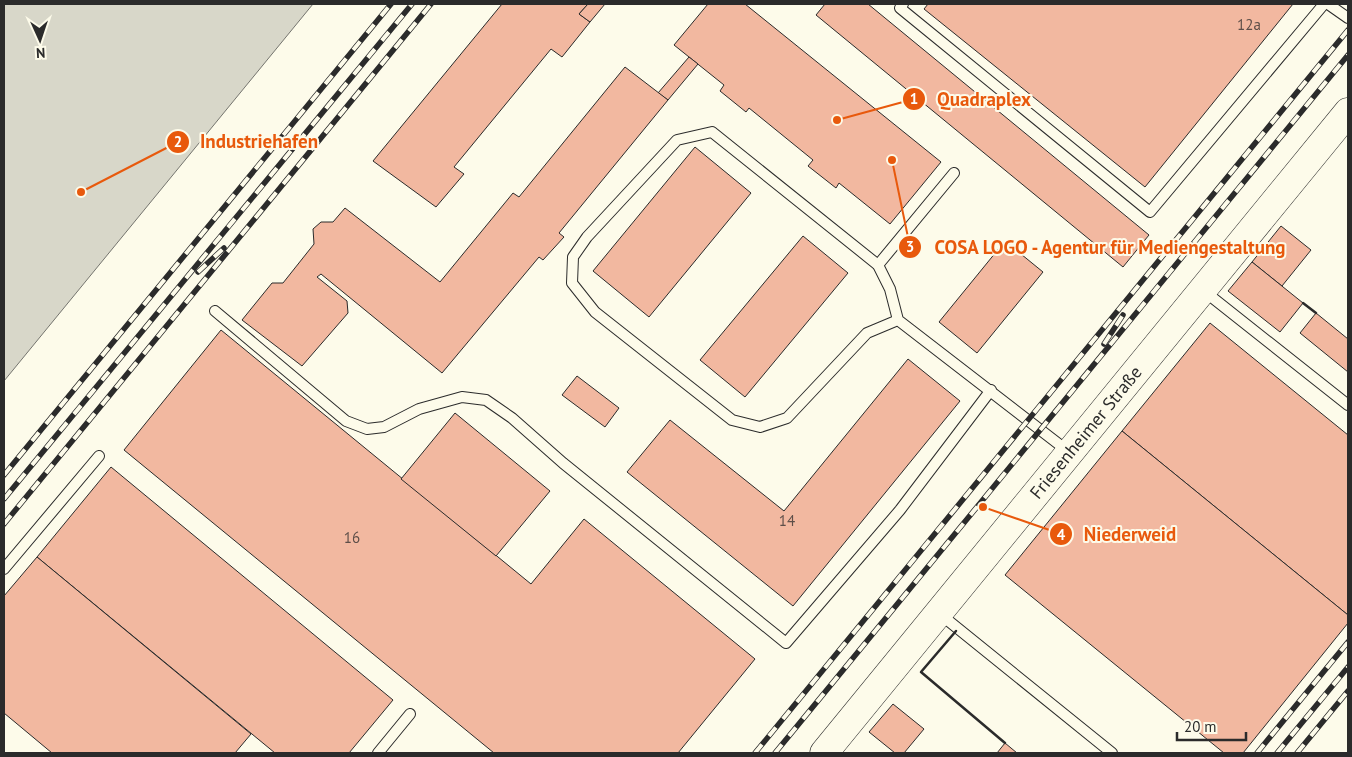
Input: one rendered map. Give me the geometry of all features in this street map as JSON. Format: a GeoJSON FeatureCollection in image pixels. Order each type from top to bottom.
{"type":"FeatureCollection","features":[{"type":"Feature","properties":{"kind":"street","name":"Friesenheimer Straße"},"geometry":{"type":"LineString","coordinates":[[824,753],[1348,112]]}},
{"type":"Feature","properties":{"kind":"lane"},"geometry":{"type":"LineString","coordinates":[[904,4],[900,8],[1150,212],[1324,4]]}},
{"type":"Feature","properties":{"kind":"lane"},"geometry":{"type":"LineString","coordinates":[[1328,4],[1348,18]]}},
{"type":"Feature","properties":{"kind":"lane"},"geometry":{"type":"LineString","coordinates":[[898,320],[868,333],[787,418],[760,427],[732,420],[595,312],[572,283],[573,257],[587,236],[678,140],[712,132],[878,265],[890,289],[898,320],[991,390],[1069,453]]}},
{"type":"Feature","properties":{"kind":"lane"},"geometry":{"type":"LineString","coordinates":[[878,265],[954,173]]}},
{"type":"Feature","properties":{"kind":"lane"},"geometry":{"type":"LineString","coordinates":[[1202,289],[1348,405]]}},
{"type":"Feature","properties":{"kind":"lane"},"geometry":{"type":"LineString","coordinates":[[214,311],[346,421],[367,429],[384,427],[419,409],[462,397],[486,400],[512,418],[563,463],[786,643],[900,510],[991,390]]}},
{"type":"Feature","properties":{"kind":"lane"},"geometry":{"type":"LineString","coordinates":[[4,569],[99,456]]}},
{"type":"Feature","properties":{"kind":"lane"},"geometry":{"type":"LineString","coordinates":[[938,613],[1112,753]]}},
{"type":"Feature","properties":{"kind":"lane"},"geometry":{"type":"LineString","coordinates":[[378,753],[410,714]]}},
{"type":"Feature","properties":{"kind":"shaded area"},"geometry":{"type":"Polygon","coordinates":[[[4,4],[313,4],[4,381],[4,4]]]}},
{"type":"Feature","properties":{"kind":"building"},"geometry":{"type":"Polygon","coordinates":[[[502,4],[588,4],[579,14],[590,22],[562,57],[551,49],[454,167],[464,174],[436,207],[373,161],[502,4]]]}},
{"type":"Feature","properties":{"kind":"building"},"geometry":{"type":"Polygon","coordinates":[[[588,4],[605,4],[590,22],[579,14],[588,4]]]}},
{"type":"Feature","properties":{"kind":"building"},"geometry":{"type":"Polygon","coordinates":[[[708,4],[745,4],[941,162],[890,224],[839,183],[836,188],[808,166],[813,160],[749,108],[746,112],[720,91],[724,85],[674,45],[708,4]]]}},
{"type":"Feature","properties":{"kind":"building"},"geometry":{"type":"Polygon","coordinates":[[[825,4],[868,4],[1149,235],[1123,267],[816,15],[825,4]]]}},
{"type":"Feature","properties":{"kind":"building"},"geometry":{"type":"Polygon","coordinates":[[[928,4],[1293,4],[1145,187],[924,9],[928,4]]]}},
{"type":"Feature","properties":{"kind":"building"},"geometry":{"type":"Polygon","coordinates":[[[689,57],[698,64],[668,100],[658,93],[689,57]]]}},
{"type":"Feature","properties":{"kind":"building"},"geometry":{"type":"Polygon","coordinates":[[[625,67],[668,100],[559,233],[564,237],[543,260],[539,257],[442,373],[321,274],[317,277],[347,301],[348,313],[302,366],[242,320],[272,283],[283,283],[314,244],[313,229],[321,222],[333,222],[345,208],[440,282],[513,193],[519,197],[625,67]]]}},
{"type":"Feature","properties":{"kind":"building"},"geometry":{"type":"Polygon","coordinates":[[[695,147],[751,193],[649,317],[593,271],[695,147]]]}},
{"type":"Feature","properties":{"kind":"building"},"geometry":{"type":"Polygon","coordinates":[[[1281,226],[1311,250],[1282,286],[1252,262],[1281,226]]]}},
{"type":"Feature","properties":{"kind":"building"},"geometry":{"type":"Polygon","coordinates":[[[803,236],[848,273],[745,397],[700,360],[803,236]]]}},
{"type":"Feature","properties":{"kind":"building"},"geometry":{"type":"Polygon","coordinates":[[[1005,241],[1043,272],[977,353],[939,322],[1005,241]]]}},
{"type":"Feature","properties":{"kind":"building"},"geometry":{"type":"Polygon","coordinates":[[[1252,262],[1303,303],[1280,332],[1228,291],[1252,262]]]}},
{"type":"Feature","properties":{"kind":"building"},"geometry":{"type":"Polygon","coordinates":[[[1316,313],[1348,339],[1348,372],[1300,333],[1316,313]]]}},
{"type":"Feature","properties":{"kind":"building"},"geometry":{"type":"Polygon","coordinates":[[[1210,323],[1348,435],[1348,615],[1122,431],[1210,323]]]}},
{"type":"Feature","properties":{"kind":"building"},"geometry":{"type":"Polygon","coordinates":[[[221,330],[531,584],[584,519],[755,659],[678,753],[494,753],[124,450],[221,330]]]}},
{"type":"Feature","properties":{"kind":"building"},"geometry":{"type":"Polygon","coordinates":[[[908,359],[960,401],[793,606],[627,472],[670,420],[784,511],[908,359]]]}},
{"type":"Feature","properties":{"kind":"building"},"geometry":{"type":"Polygon","coordinates":[[[577,376],[619,408],[605,427],[562,395],[577,376]]]}},
{"type":"Feature","properties":{"kind":"building"},"geometry":{"type":"Polygon","coordinates":[[[455,413],[550,491],[496,556],[401,479],[455,413]]]}},
{"type":"Feature","properties":{"kind":"building"},"geometry":{"type":"Polygon","coordinates":[[[1122,431],[1348,615],[1348,623],[1243,753],[1224,753],[1005,575],[1122,431]]]}},
{"type":"Feature","properties":{"kind":"building"},"geometry":{"type":"Polygon","coordinates":[[[111,467],[393,700],[349,753],[275,753],[37,557],[111,467]]]}},
{"type":"Feature","properties":{"kind":"building"},"geometry":{"type":"Polygon","coordinates":[[[37,557],[251,734],[235,753],[52,753],[4,713],[4,596],[37,557]]]}},
{"type":"Feature","properties":{"kind":"building"},"geometry":{"type":"Polygon","coordinates":[[[893,704],[924,729],[904,753],[895,753],[869,732],[893,704]]]}},
{"type":"Feature","properties":{"kind":"building"},"geometry":{"type":"Polygon","coordinates":[[[1005,743],[1017,753],[997,753],[1005,743]]]}},
{"type":"Feature","properties":{"kind":"railway"},"geometry":{"type":"LineString","coordinates":[[4,475],[391,4]]}},
{"type":"Feature","properties":{"kind":"railway"},"geometry":{"type":"LineString","coordinates":[[4,499],[412,4]]}},
{"type":"Feature","properties":{"kind":"railway"},"geometry":{"type":"LineString","coordinates":[[4,524],[431,4]]}},
{"type":"Feature","properties":{"kind":"railway"},"geometry":{"type":"LineString","coordinates":[[755,753],[1348,30]]}},
{"type":"Feature","properties":{"kind":"railway"},"geometry":{"type":"LineString","coordinates":[[775,753],[1348,55]]}},
{"type":"Feature","properties":{"kind":"railway"},"geometry":{"type":"LineString","coordinates":[[198,272],[224,248]]}},
{"type":"Feature","properties":{"kind":"railway"},"geometry":{"type":"LineString","coordinates":[[1104,344],[1123,315]]}},
{"type":"Feature","properties":{"kind":"railway"},"geometry":{"type":"LineString","coordinates":[[1257,753],[1348,642]]}},
{"type":"Feature","properties":{"kind":"railway"},"geometry":{"type":"LineString","coordinates":[[1277,753],[1348,667]]}},
{"type":"Feature","properties":{"kind":"railway"},"geometry":{"type":"LineString","coordinates":[[1297,753],[1348,691]]}},
{"type":"Feature","properties":{"kind":"wall"},"geometry":{"type":"LineString","coordinates":[[1303,303],[1316,313]]}},
{"type":"Feature","properties":{"kind":"wall"},"geometry":{"type":"LineString","coordinates":[[956,631],[921,672],[1005,743]]}},
{"type":"Feature","properties":{"kind":"place","name":"Quadraplex"},"geometry":{"type":"Point","coordinates":[837,120]}},
{"type":"Feature","properties":{"kind":"place","name":"COSA LOGO - Agentur für Mediengestaltung"},"geometry":{"type":"Point","coordinates":[892,160]}},
{"type":"Feature","properties":{"kind":"place","name":"Industriehafen"},"geometry":{"type":"Point","coordinates":[81,192]}},
{"type":"Feature","properties":{"kind":"place","name":"Niederweid"},"geometry":{"type":"Point","coordinates":[983,507]}}]}
